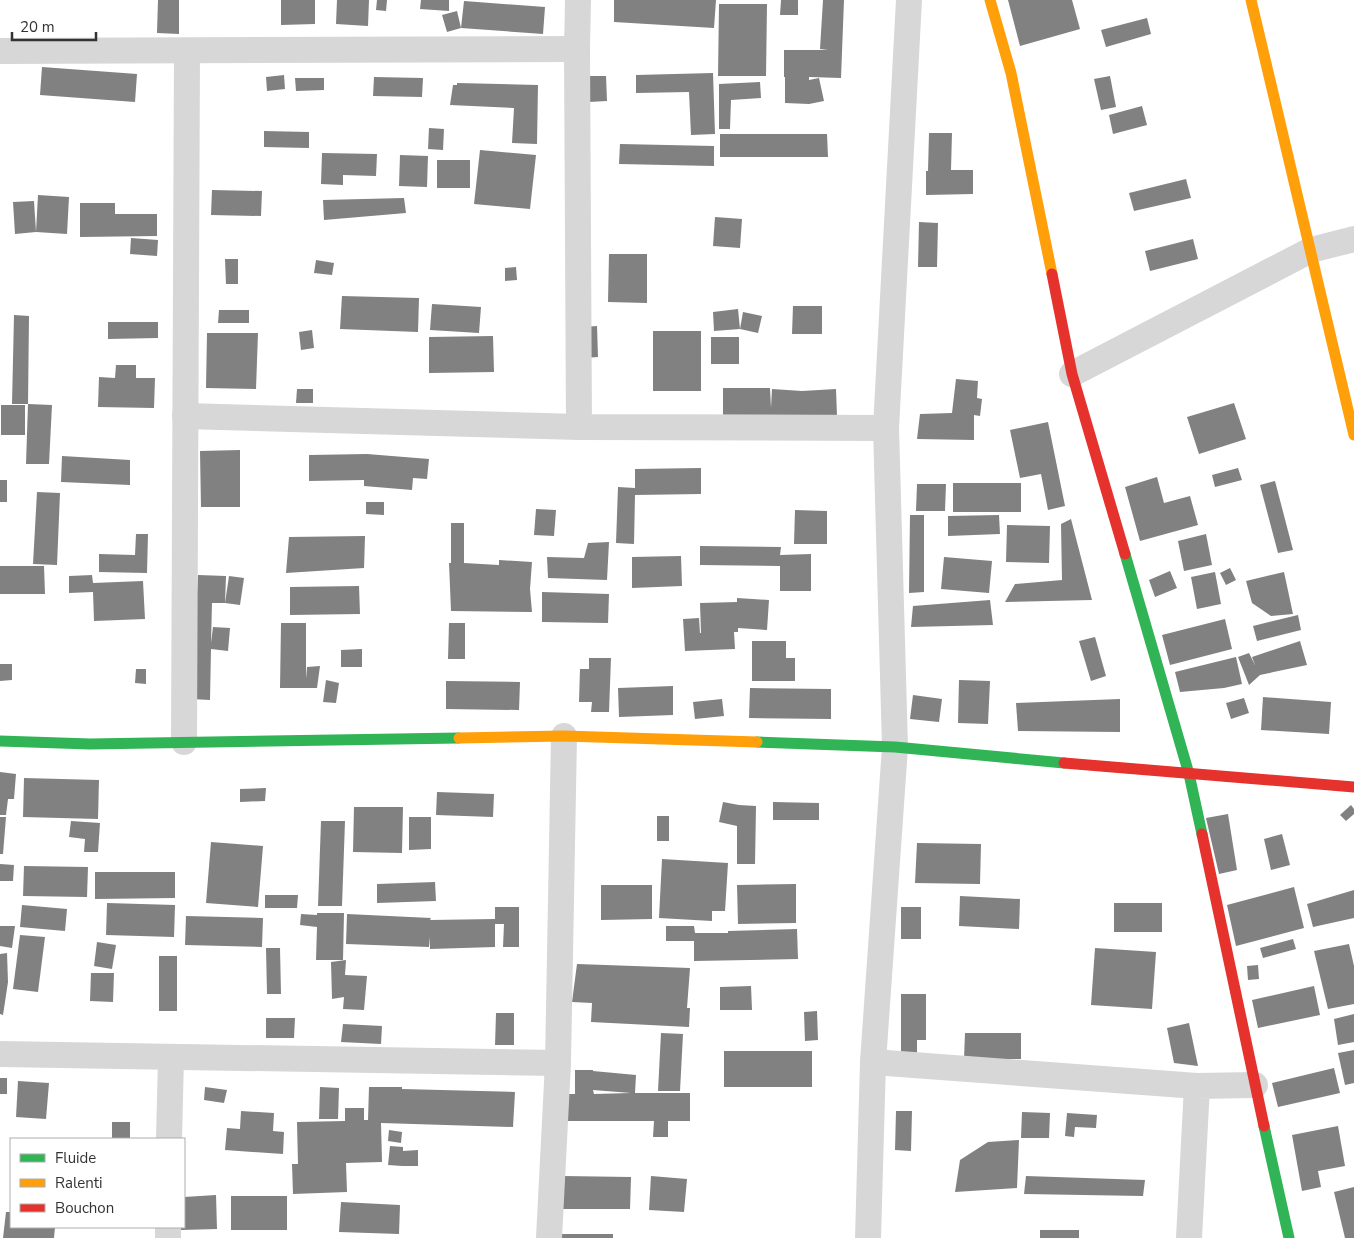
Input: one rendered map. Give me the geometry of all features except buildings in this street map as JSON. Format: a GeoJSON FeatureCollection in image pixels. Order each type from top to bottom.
{"type":"FeatureCollection","features":[{"type":"Feature","properties":{"kind":"street"},"geometry":{"type":"LineString","coordinates":[[578,0],[579,427]]}},
{"type":"Feature","properties":{"kind":"street"},"geometry":{"type":"LineString","coordinates":[[868,1238],[873,1062],[896,747],[886,428],[909,0]]}},
{"type":"Feature","properties":{"kind":"street"},"geometry":{"type":"LineString","coordinates":[[990,0],[1011,73],[1072,374],[1189,774],[1289,1238]]}},
{"type":"Feature","properties":{"kind":"street"},"geometry":{"type":"LineString","coordinates":[[1251,0],[1354,435]]}},
{"type":"Feature","properties":{"kind":"street"},"geometry":{"type":"LineString","coordinates":[[0,51],[577,49]]}},
{"type":"Feature","properties":{"kind":"street"},"geometry":{"type":"LineString","coordinates":[[184,742],[187,51]]}},
{"type":"Feature","properties":{"kind":"street"},"geometry":{"type":"LineString","coordinates":[[1072,374],[1310,250],[1354,239]]}},
{"type":"Feature","properties":{"kind":"street"},"geometry":{"type":"LineString","coordinates":[[184,416],[579,427],[886,428]]}},
{"type":"Feature","properties":{"kind":"street"},"geometry":{"type":"LineString","coordinates":[[0,742],[90,744],[564,736],[896,747],[1354,787]]}},
{"type":"Feature","properties":{"kind":"street"},"geometry":{"type":"LineString","coordinates":[[549,1238],[558,1063],[564,736]]}},
{"type":"Feature","properties":{"kind":"street"},"geometry":{"type":"LineString","coordinates":[[0,1054],[558,1063]]}},
{"type":"Feature","properties":{"kind":"street"},"geometry":{"type":"LineString","coordinates":[[170,1138],[171,1057]]}},
{"type":"Feature","properties":{"kind":"street"},"geometry":{"type":"LineString","coordinates":[[873,1062],[1197,1086],[1255,1085]]}},
{"type":"Feature","properties":{"kind":"street"},"geometry":{"type":"LineString","coordinates":[[1189,1238],[1197,1086]]}},
{"type":"Feature","properties":{"kind":"traffic: fast"},"geometry":{"type":"LineString","coordinates":[[1125,554],[1189,774],[1202,834]]}},
{"type":"Feature","properties":{"kind":"traffic: fast"},"geometry":{"type":"LineString","coordinates":[[0,741],[90,744],[459,738]]}},
{"type":"Feature","properties":{"kind":"traffic: fast"},"geometry":{"type":"LineString","coordinates":[[757,742],[895,747],[1064,763]]}},
{"type":"Feature","properties":{"kind":"traffic: fast"},"geometry":{"type":"LineString","coordinates":[[1264,1126],[1289,1238]]}},
{"type":"Feature","properties":{"kind":"traffic: slow"},"geometry":{"type":"LineString","coordinates":[[990,0],[1011,73],[1052,274]]}},
{"type":"Feature","properties":{"kind":"traffic: slow"},"geometry":{"type":"LineString","coordinates":[[1251,0],[1354,435]]}},
{"type":"Feature","properties":{"kind":"traffic: slow"},"geometry":{"type":"LineString","coordinates":[[459,738],[564,736],[757,742]]}},
{"type":"Feature","properties":{"kind":"traffic: jam"},"geometry":{"type":"LineString","coordinates":[[1052,274],[1072,374],[1125,554]]}},
{"type":"Feature","properties":{"kind":"traffic: jam"},"geometry":{"type":"LineString","coordinates":[[1064,763],[1354,787]]}},
{"type":"Feature","properties":{"kind":"traffic: jam"},"geometry":{"type":"LineString","coordinates":[[1202,834],[1264,1126]]}}]}
